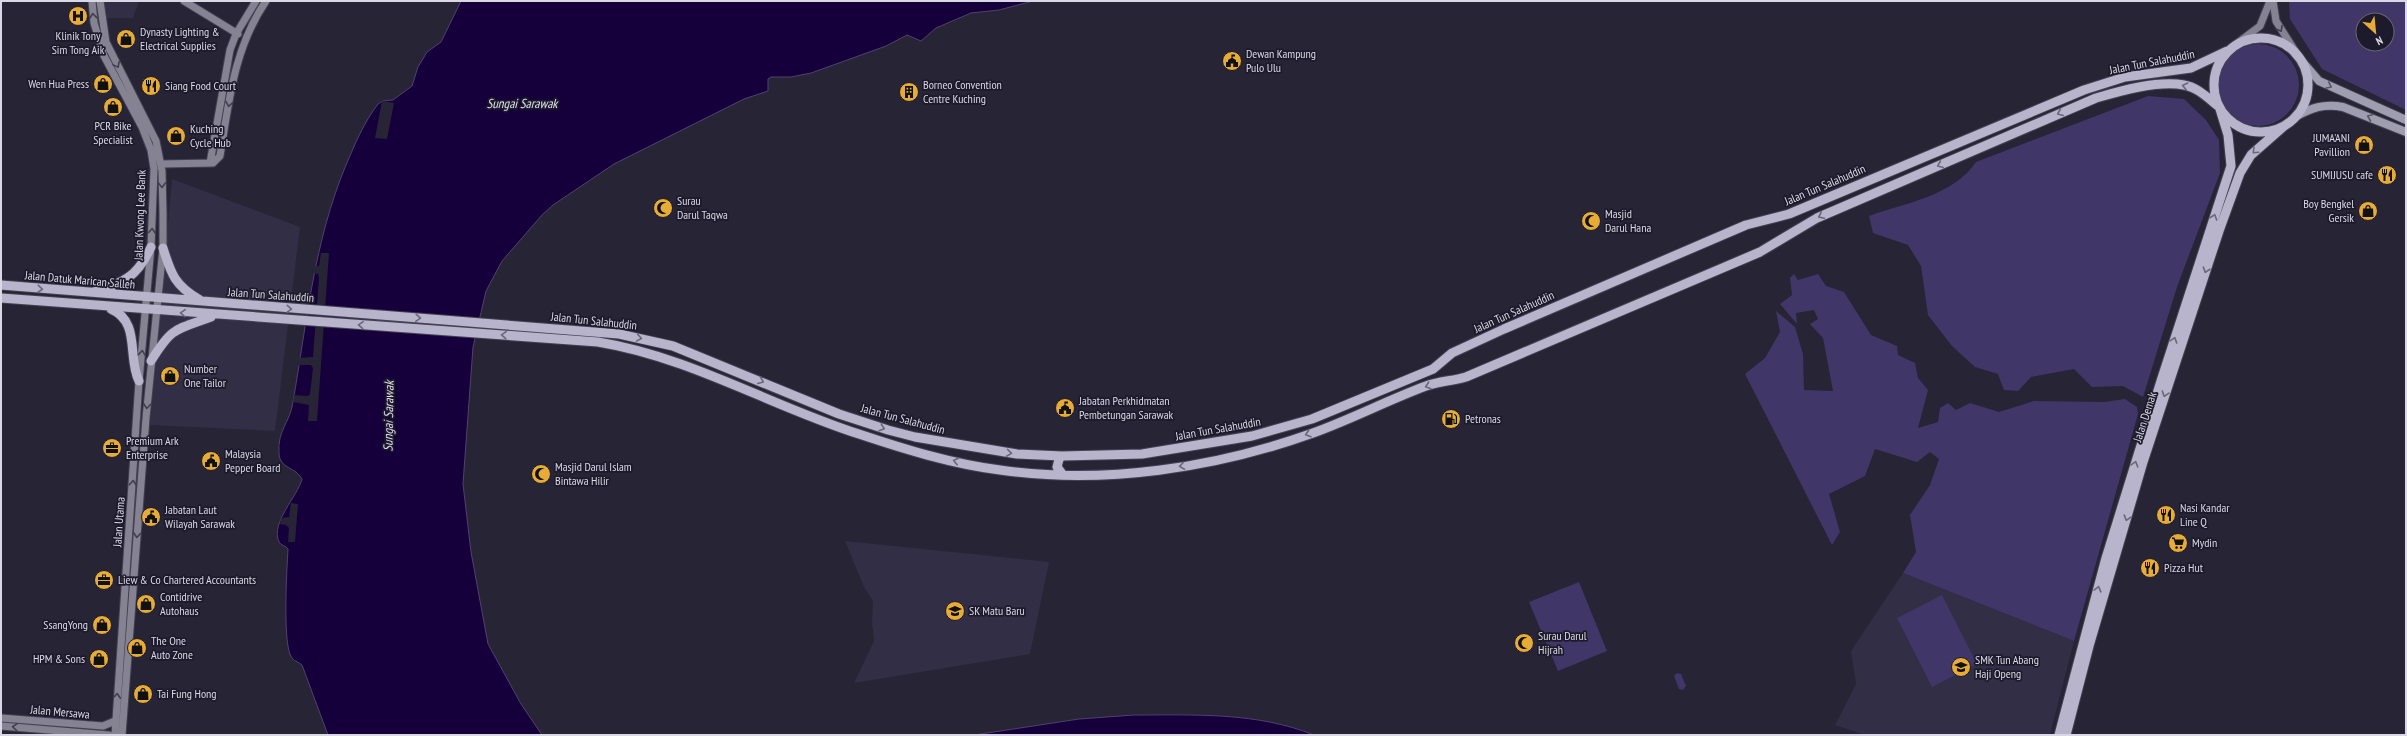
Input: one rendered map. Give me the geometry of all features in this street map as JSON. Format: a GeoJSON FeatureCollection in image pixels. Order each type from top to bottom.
{"type":"FeatureCollection","features":[{"type":"Feature","properties":{"kind":"highway"},"geometry":{"type":"LineString","coordinates":[[2250,38],[2268,38],[2282,42],[2299,57],[2307,74],[2308,90],[2304,105],[2295,117],[2284,126],[2269,131],[2248,130],[2230,121],[2219,107],[2214,92],[2214,77],[2218,63],[2227,52],[2236,44],[2250,38]]}},
{"type":"Feature","properties":{"kind":"highway","name":"Jalan Tun Salahuddin"},"geometry":{"type":"LineString","coordinates":[[157,299],[618,334],[673,346],[839,414],[888,430],[975,448],[1017,454],[1062,456],[1142,454],[1259,435],[1305,421],[1433,369],[1452,353],[1504,329],[1746,225],[1789,214],[2084,90],[2125,77],[2191,68],[2227,52]]}},
{"type":"Feature","properties":{"kind":"highway","name":"Jalan Tun Salahuddin"},"geometry":{"type":"LineString","coordinates":[[155,311],[598,342],[642,350],[672,360],[835,426],[925,454],[999,470],[1063,475],[1110,475],[1191,465],[1240,454],[1313,433],[1428,385],[1466,377],[1760,252],[1817,218],[2096,98],[2144,87],[2184,85],[2199,92],[2219,107]]}},
{"type":"Feature","properties":{"kind":"highway","name":"Jalan Demak"},"geometry":{"type":"LineString","coordinates":[[2059,735],[2106,558],[2160,381],[2231,166],[2228,135],[2219,107]]}},
{"type":"Feature","properties":{"kind":"highway","name":"Jalan Demak"},"geometry":{"type":"LineString","coordinates":[[2066,735],[2089,646],[2143,462],[2219,231],[2240,173],[2251,155],[2284,126]]}},
{"type":"Feature","properties":{"kind":"highway"},"geometry":{"type":"LineString","coordinates":[[89,293],[125,282],[140,267],[152,247]]}},
{"type":"Feature","properties":{"kind":"highway"},"geometry":{"type":"LineString","coordinates":[[163,248],[178,285],[185,292],[203,302]]}},
{"type":"Feature","properties":{"kind":"highway","name":"Jalan Datuk Marican Salleh"},"geometry":{"type":"LineString","coordinates":[[1,285],[157,299]]}},
{"type":"Feature","properties":{"kind":"highway","name":"Jalan Datuk Marican Salleh"},"geometry":{"type":"LineString","coordinates":[[1,298],[155,311]]}},
{"type":"Feature","properties":{"kind":"highway"},"geometry":{"type":"LineString","coordinates":[[104,307],[118,313],[128,325],[131,335],[134,368],[139,381]]}},
{"type":"Feature","properties":{"kind":"highway"},"geometry":{"type":"LineString","coordinates":[[151,361],[159,346],[170,333],[183,326],[216,315]]}},
{"type":"Feature","properties":{"kind":"highway"},"geometry":{"type":"LineString","coordinates":[[1062,456],[1056,467],[1063,475]]}},
{"type":"Feature","properties":{"kind":"main road","name":"Jalan Kwong Lee Bank"},"geometry":{"type":"LineString","coordinates":[[92,1],[94,23],[104,56],[142,127],[151,150],[155,190],[152,247],[145,310]]}},
{"type":"Feature","properties":{"kind":"main road","name":"Jalan Kwong Lee Bank"},"geometry":{"type":"LineString","coordinates":[[100,1],[106,42],[156,141],[161,164],[163,248],[155,311]]}},
{"type":"Feature","properties":{"kind":"main road"},"geometry":{"type":"LineString","coordinates":[[184,1],[220,21],[236,34],[242,34],[266,1]]}},
{"type":"Feature","properties":{"kind":"main road"},"geometry":{"type":"LineString","coordinates":[[210,163],[230,50],[243,20],[256,1]]}},
{"type":"Feature","properties":{"kind":"main road"},"geometry":{"type":"LineString","coordinates":[[2236,44],[2260,26],[2272,1]]}},
{"type":"Feature","properties":{"kind":"main road"},"geometry":{"type":"LineString","coordinates":[[2272,1],[2276,21],[2299,57],[2319,81],[2406,120]]}},
{"type":"Feature","properties":{"kind":"main road"},"geometry":{"type":"LineString","coordinates":[[220,21],[235,25],[243,20]]}},
{"type":"Feature","properties":{"kind":"main road"},"geometry":{"type":"LineString","coordinates":[[220,21],[229,36],[230,50]]}},
{"type":"Feature","properties":{"kind":"main road"},"geometry":{"type":"LineString","coordinates":[[161,164],[210,163],[217,160],[220,156],[239,52],[250,25]]}},
{"type":"Feature","properties":{"kind":"main road"},"geometry":{"type":"LineString","coordinates":[[2295,117],[2314,107],[2333,105],[2343,107],[2406,132]]}},
{"type":"Feature","properties":{"kind":"main road","name":"Jalan Utama"},"geometry":{"type":"LineString","coordinates":[[115,735],[145,310]]}},
{"type":"Feature","properties":{"kind":"main road","name":"Jalan Utama"},"geometry":{"type":"LineString","coordinates":[[122,735],[155,311]]}},
{"type":"Feature","properties":{"kind":"main road","name":"Jalan Mersawa"},"geometry":{"type":"LineString","coordinates":[[1,718],[103,726],[115,721]]}},
{"type":"Feature","properties":{"kind":"main road","name":"Jalan Mersawa"},"geometry":{"type":"LineString","coordinates":[[1,726],[109,735]]}},
{"type":"Feature","properties":{"kind":"shaded area"},"geometry":{"type":"Polygon","coordinates":[[[104,1],[139,1],[133,18],[106,18],[104,1]]]}},
{"type":"Feature","properties":{"kind":"shaded area"},"geometry":{"type":"Polygon","coordinates":[[[2289,1],[2406,1],[2406,110],[2322,69],[2290,19],[2289,1]]]}},
{"type":"Feature","properties":{"kind":"shaded area"},"geometry":{"type":"Polygon","coordinates":[[[2258,44],[2274,47],[2287,56],[2296,69],[2299,85],[2296,101],[2287,114],[2274,123],[2258,126],[2242,123],[2229,114],[2220,101],[2217,85],[2220,69],[2229,56],[2242,47],[2258,44]]]}},
{"type":"Feature","properties":{"kind":"shaded area"},"geometry":{"type":"Polygon","coordinates":[[[2148,96],[2184,99],[2206,120],[2219,140],[2220,173],[2177,287],[2143,397],[2123,386],[2092,387],[2074,369],[2031,377],[2018,391],[2004,390],[1998,374],[1975,367],[1952,346],[1928,315],[1921,266],[1908,245],[1873,233],[1869,216],[1942,191],[1966,174],[1976,162],[2148,96]]]}},
{"type":"Feature","properties":{"kind":"shaded area"},"geometry":{"type":"Polygon","coordinates":[[[172,179],[300,227],[275,431],[150,425],[172,179]]]}},
{"type":"Feature","properties":{"kind":"shaded area"},"geometry":{"type":"Polygon","coordinates":[[[1794,274],[1798,280],[1818,274],[1826,286],[1844,292],[1871,335],[1897,346],[1898,355],[1915,363],[1918,378],[1928,390],[1918,428],[1938,422],[1940,408],[1948,403],[1956,410],[1970,403],[1999,412],[2034,401],[2104,402],[2125,399],[2137,407],[2138,414],[2074,641],[1903,573],[1916,552],[1910,515],[1930,485],[1939,459],[1930,452],[1917,462],[1875,449],[1865,476],[1829,494],[1840,532],[1832,545],[1745,374],[1765,358],[1780,332],[1776,311],[1795,327],[1803,354],[1804,390],[1833,391],[1823,338],[1810,324],[1818,319],[1814,310],[1796,313],[1797,324],[1780,304],[1792,295],[1790,278],[1794,274]]]}},
{"type":"Feature","properties":{"kind":"shaded area","name":"SK Matu Baru"},"geometry":{"type":"Polygon","coordinates":[[[845,541],[1049,562],[1030,654],[854,683],[874,641],[872,622],[873,601],[864,587],[845,541]]]}},
{"type":"Feature","properties":{"kind":"shaded area","name":"SMK Tun Abang Haji Openg"},"geometry":{"type":"Polygon","coordinates":[[[1903,573],[2074,641],[2050,735],[1865,735],[1835,725],[1856,684],[1851,651],[1903,573]]]}},
{"type":"Feature","properties":{"kind":"shaded area"},"geometry":{"type":"Polygon","coordinates":[[[1579,582],[1607,651],[1558,671],[1529,602],[1579,582]]]}},
{"type":"Feature","properties":{"kind":"shaded area"},"geometry":{"type":"Polygon","coordinates":[[[1942,595],[1977,664],[1932,687],[1897,618],[1942,595]]]}},
{"type":"Feature","properties":{"kind":"shaded area"},"geometry":{"type":"Polygon","coordinates":[[[1677,673],[1681,674],[1686,686],[1683,690],[1679,689],[1674,676],[1677,673]]]}},
{"type":"Feature","properties":{"kind":"water","name":"Sungai Sarawak"},"geometry":{"type":"Polygon","coordinates":[[[461,1],[1033,1],[999,10],[971,13],[936,28],[921,41],[907,35],[886,46],[811,73],[791,77],[771,77],[768,79],[768,91],[744,99],[614,164],[553,205],[542,215],[502,261],[486,291],[473,347],[463,484],[471,552],[488,644],[521,704],[542,735],[328,735],[302,665],[292,658],[289,651],[286,623],[288,549],[279,542],[277,535],[281,518],[302,479],[296,472],[282,463],[279,454],[280,439],[293,402],[307,312],[319,252],[335,194],[346,165],[368,118],[378,104],[383,101],[393,100],[412,86],[418,67],[427,52],[441,42],[461,1]]]}},
{"type":"Feature","properties":{"kind":"water"},"geometry":{"type":"Polygon","coordinates":[[[1134,715],[1226,716],[1270,722],[1314,735],[974,735],[1079,719],[1134,715]]]}},
{"type":"Feature","properties":{"kind":"pier"},"geometry":{"type":"Polygon","coordinates":[[[382,101],[394,103],[387,139],[375,138],[382,101]]]}},
{"type":"Feature","properties":{"kind":"pier"},"geometry":{"type":"Polygon","coordinates":[[[321,253],[329,253],[317,421],[308,421],[309,405],[293,402],[294,395],[308,396],[310,394],[313,368],[311,365],[298,365],[299,358],[313,357],[319,278],[318,274],[313,273],[314,266],[319,266],[321,253]]]}},
{"type":"Feature","properties":{"kind":"pier"},"geometry":{"type":"Polygon","coordinates":[[[291,503],[298,504],[295,542],[288,542],[289,528],[286,525],[280,524],[281,518],[289,517],[291,503]]]}},
{"type":"Feature","properties":{"kind":"place","name":"Klinik Tony Sim Tong Aik"},"geometry":{"type":"Point","coordinates":[78,16]}},
{"type":"Feature","properties":{"kind":"place","name":"Dynasty Lighting & Electrical Supplies"},"geometry":{"type":"Point","coordinates":[126,39]}},
{"type":"Feature","properties":{"kind":"place","name":"Dewan Kampung Pulo Ulu"},"geometry":{"type":"Point","coordinates":[1232,61]}},
{"type":"Feature","properties":{"kind":"place","name":"Wen Hua Press"},"geometry":{"type":"Point","coordinates":[103,84]}},
{"type":"Feature","properties":{"kind":"place","name":"Siang Food Court"},"geometry":{"type":"Point","coordinates":[151,86]}},
{"type":"Feature","properties":{"kind":"place","name":"Borneo Convention Centre Kuching"},"geometry":{"type":"Point","coordinates":[909,92]}},
{"type":"Feature","properties":{"kind":"place","name":"PCR Bike Specialist"},"geometry":{"type":"Point","coordinates":[113,107]}},
{"type":"Feature","properties":{"kind":"place","name":"Kuching Cycle Hub"},"geometry":{"type":"Point","coordinates":[176,136]}},
{"type":"Feature","properties":{"kind":"place","name":"JUMA'ANI Pavillion"},"geometry":{"type":"Point","coordinates":[2364,145]}},
{"type":"Feature","properties":{"kind":"place","name":"SUMIJUSU cafe"},"geometry":{"type":"Point","coordinates":[2387,175]}},
{"type":"Feature","properties":{"kind":"place","name":"Surau Darul Taqwa"},"geometry":{"type":"Point","coordinates":[663,208]}},
{"type":"Feature","properties":{"kind":"place","name":"Boy Bengkel Gersik"},"geometry":{"type":"Point","coordinates":[2368,211]}},
{"type":"Feature","properties":{"kind":"place","name":"Masjid Darul Hana"},"geometry":{"type":"Point","coordinates":[1591,221]}},
{"type":"Feature","properties":{"kind":"place","name":"Number One Tailor"},"geometry":{"type":"Point","coordinates":[170,376]}},
{"type":"Feature","properties":{"kind":"place","name":"Jabatan Perkhidmatan Pembetungan Sarawak"},"geometry":{"type":"Point","coordinates":[1065,408]}},
{"type":"Feature","properties":{"kind":"place","name":"Petronas"},"geometry":{"type":"Point","coordinates":[1451,419]}},
{"type":"Feature","properties":{"kind":"place","name":"Premium Ark Enterprise"},"geometry":{"type":"Point","coordinates":[112,448]}},
{"type":"Feature","properties":{"kind":"place","name":"Malaysia Pepper Board"},"geometry":{"type":"Point","coordinates":[211,461]}},
{"type":"Feature","properties":{"kind":"place","name":"Masjid Darul Islam Bintawa Hilir"},"geometry":{"type":"Point","coordinates":[541,474]}},
{"type":"Feature","properties":{"kind":"place","name":"Nasi Kandar Line Q"},"geometry":{"type":"Point","coordinates":[2166,515]}},
{"type":"Feature","properties":{"kind":"place","name":"Jabatan Laut Wilayah Sarawak"},"geometry":{"type":"Point","coordinates":[151,517]}},
{"type":"Feature","properties":{"kind":"place","name":"Mydin"},"geometry":{"type":"Point","coordinates":[2178,543]}},
{"type":"Feature","properties":{"kind":"place","name":"Pizza Hut"},"geometry":{"type":"Point","coordinates":[2150,568]}},
{"type":"Feature","properties":{"kind":"place","name":"Liew & Co Chartered Accountants"},"geometry":{"type":"Point","coordinates":[104,580]}},
{"type":"Feature","properties":{"kind":"place","name":"Contidrive Autohaus"},"geometry":{"type":"Point","coordinates":[146,604]}},
{"type":"Feature","properties":{"kind":"place","name":"SK Matu Baru"},"geometry":{"type":"Point","coordinates":[955,611]}},
{"type":"Feature","properties":{"kind":"place","name":"SsangYong"},"geometry":{"type":"Point","coordinates":[102,625]}},
{"type":"Feature","properties":{"kind":"place","name":"Surau Darul Hijrah"},"geometry":{"type":"Point","coordinates":[1524,643]}},
{"type":"Feature","properties":{"kind":"place","name":"The One Auto Zone"},"geometry":{"type":"Point","coordinates":[137,648]}},
{"type":"Feature","properties":{"kind":"place","name":"HPM & Sons"},"geometry":{"type":"Point","coordinates":[99,659]}},
{"type":"Feature","properties":{"kind":"place","name":"SMK Tun Abang Haji Openg"},"geometry":{"type":"Point","coordinates":[1961,667]}},
{"type":"Feature","properties":{"kind":"place","name":"Tai Fung Hong"},"geometry":{"type":"Point","coordinates":[143,694]}}]}
